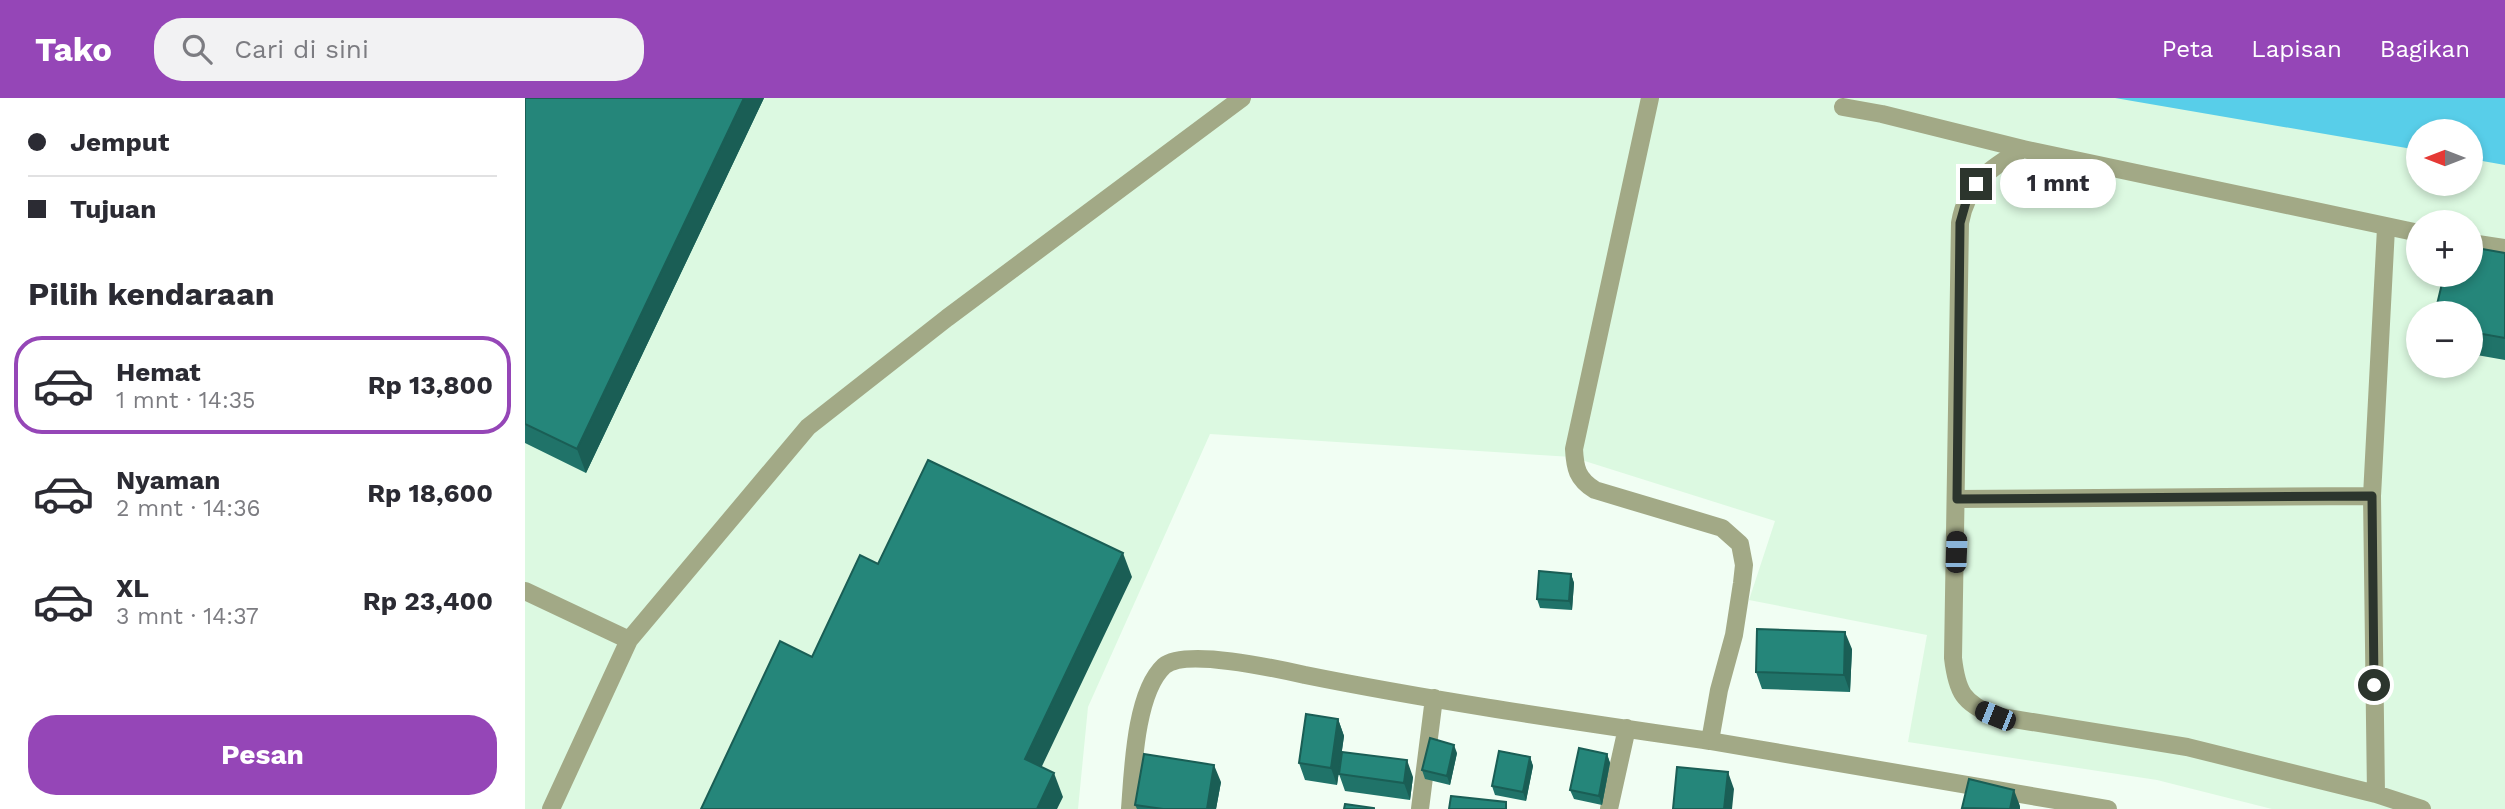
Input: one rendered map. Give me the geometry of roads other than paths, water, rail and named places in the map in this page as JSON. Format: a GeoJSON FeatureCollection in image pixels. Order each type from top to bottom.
{"type":"FeatureCollection","features":[{"type":"Feature","properties":{"kind":"street"},"geometry":{"type":"LineString","coordinates":[[551,809],[629,640],[808,427],[947,318],[1242,98]]}},
{"type":"Feature","properties":{"kind":"street"},"geometry":{"type":"LineString","coordinates":[[1650,98],[1577,435],[1575,460],[1580,478],[1595,490],[1722,528],[1740,544],[1744,565],[1742,583],[1734,635],[1719,690],[1710,741]]}},
{"type":"Feature","properties":{"kind":"street"},"geometry":{"type":"LineString","coordinates":[[1843,107],[2023,149],[2406,231]]}},
{"type":"Feature","properties":{"kind":"street"},"geometry":{"type":"LineString","coordinates":[[2023,149],[1986,173],[1968,195],[1962,209],[1953,658],[1955,680],[1968,703],[1995,716],[2187,747],[2376,794],[2422,809]]}},
{"type":"Feature","properties":{"kind":"street"},"geometry":{"type":"LineString","coordinates":[[2376,794],[2372,496],[2386,228]]}},
{"type":"Feature","properties":{"kind":"street"},"geometry":{"type":"LineString","coordinates":[[2483,245],[2505,248]]}},
{"type":"Feature","properties":{"kind":"street"},"geometry":{"type":"LineString","coordinates":[[1957,499],[2372,496]]}},
{"type":"Feature","properties":{"kind":"street"},"geometry":{"type":"LineString","coordinates":[[525,591],[629,640]]}},
{"type":"Feature","properties":{"kind":"street"},"geometry":{"type":"LineString","coordinates":[[1130,809],[1141,712],[1163,667],[1190,658],[1251,664],[1434,698],[1710,741],[2108,809]]}},
{"type":"Feature","properties":{"kind":"street"},"geometry":{"type":"LineString","coordinates":[[1420,809],[1434,698]]}},
{"type":"Feature","properties":{"kind":"street"},"geometry":{"type":"LineString","coordinates":[[1609,809],[1627,728]]}},
{"type":"Feature","properties":{"kind":"water"},"geometry":{"type":"Polygon","coordinates":[[[2115,98],[2505,98],[2505,165],[2483,161],[2483,119],[2406,119],[2406,148],[2115,98]]]}}]}
